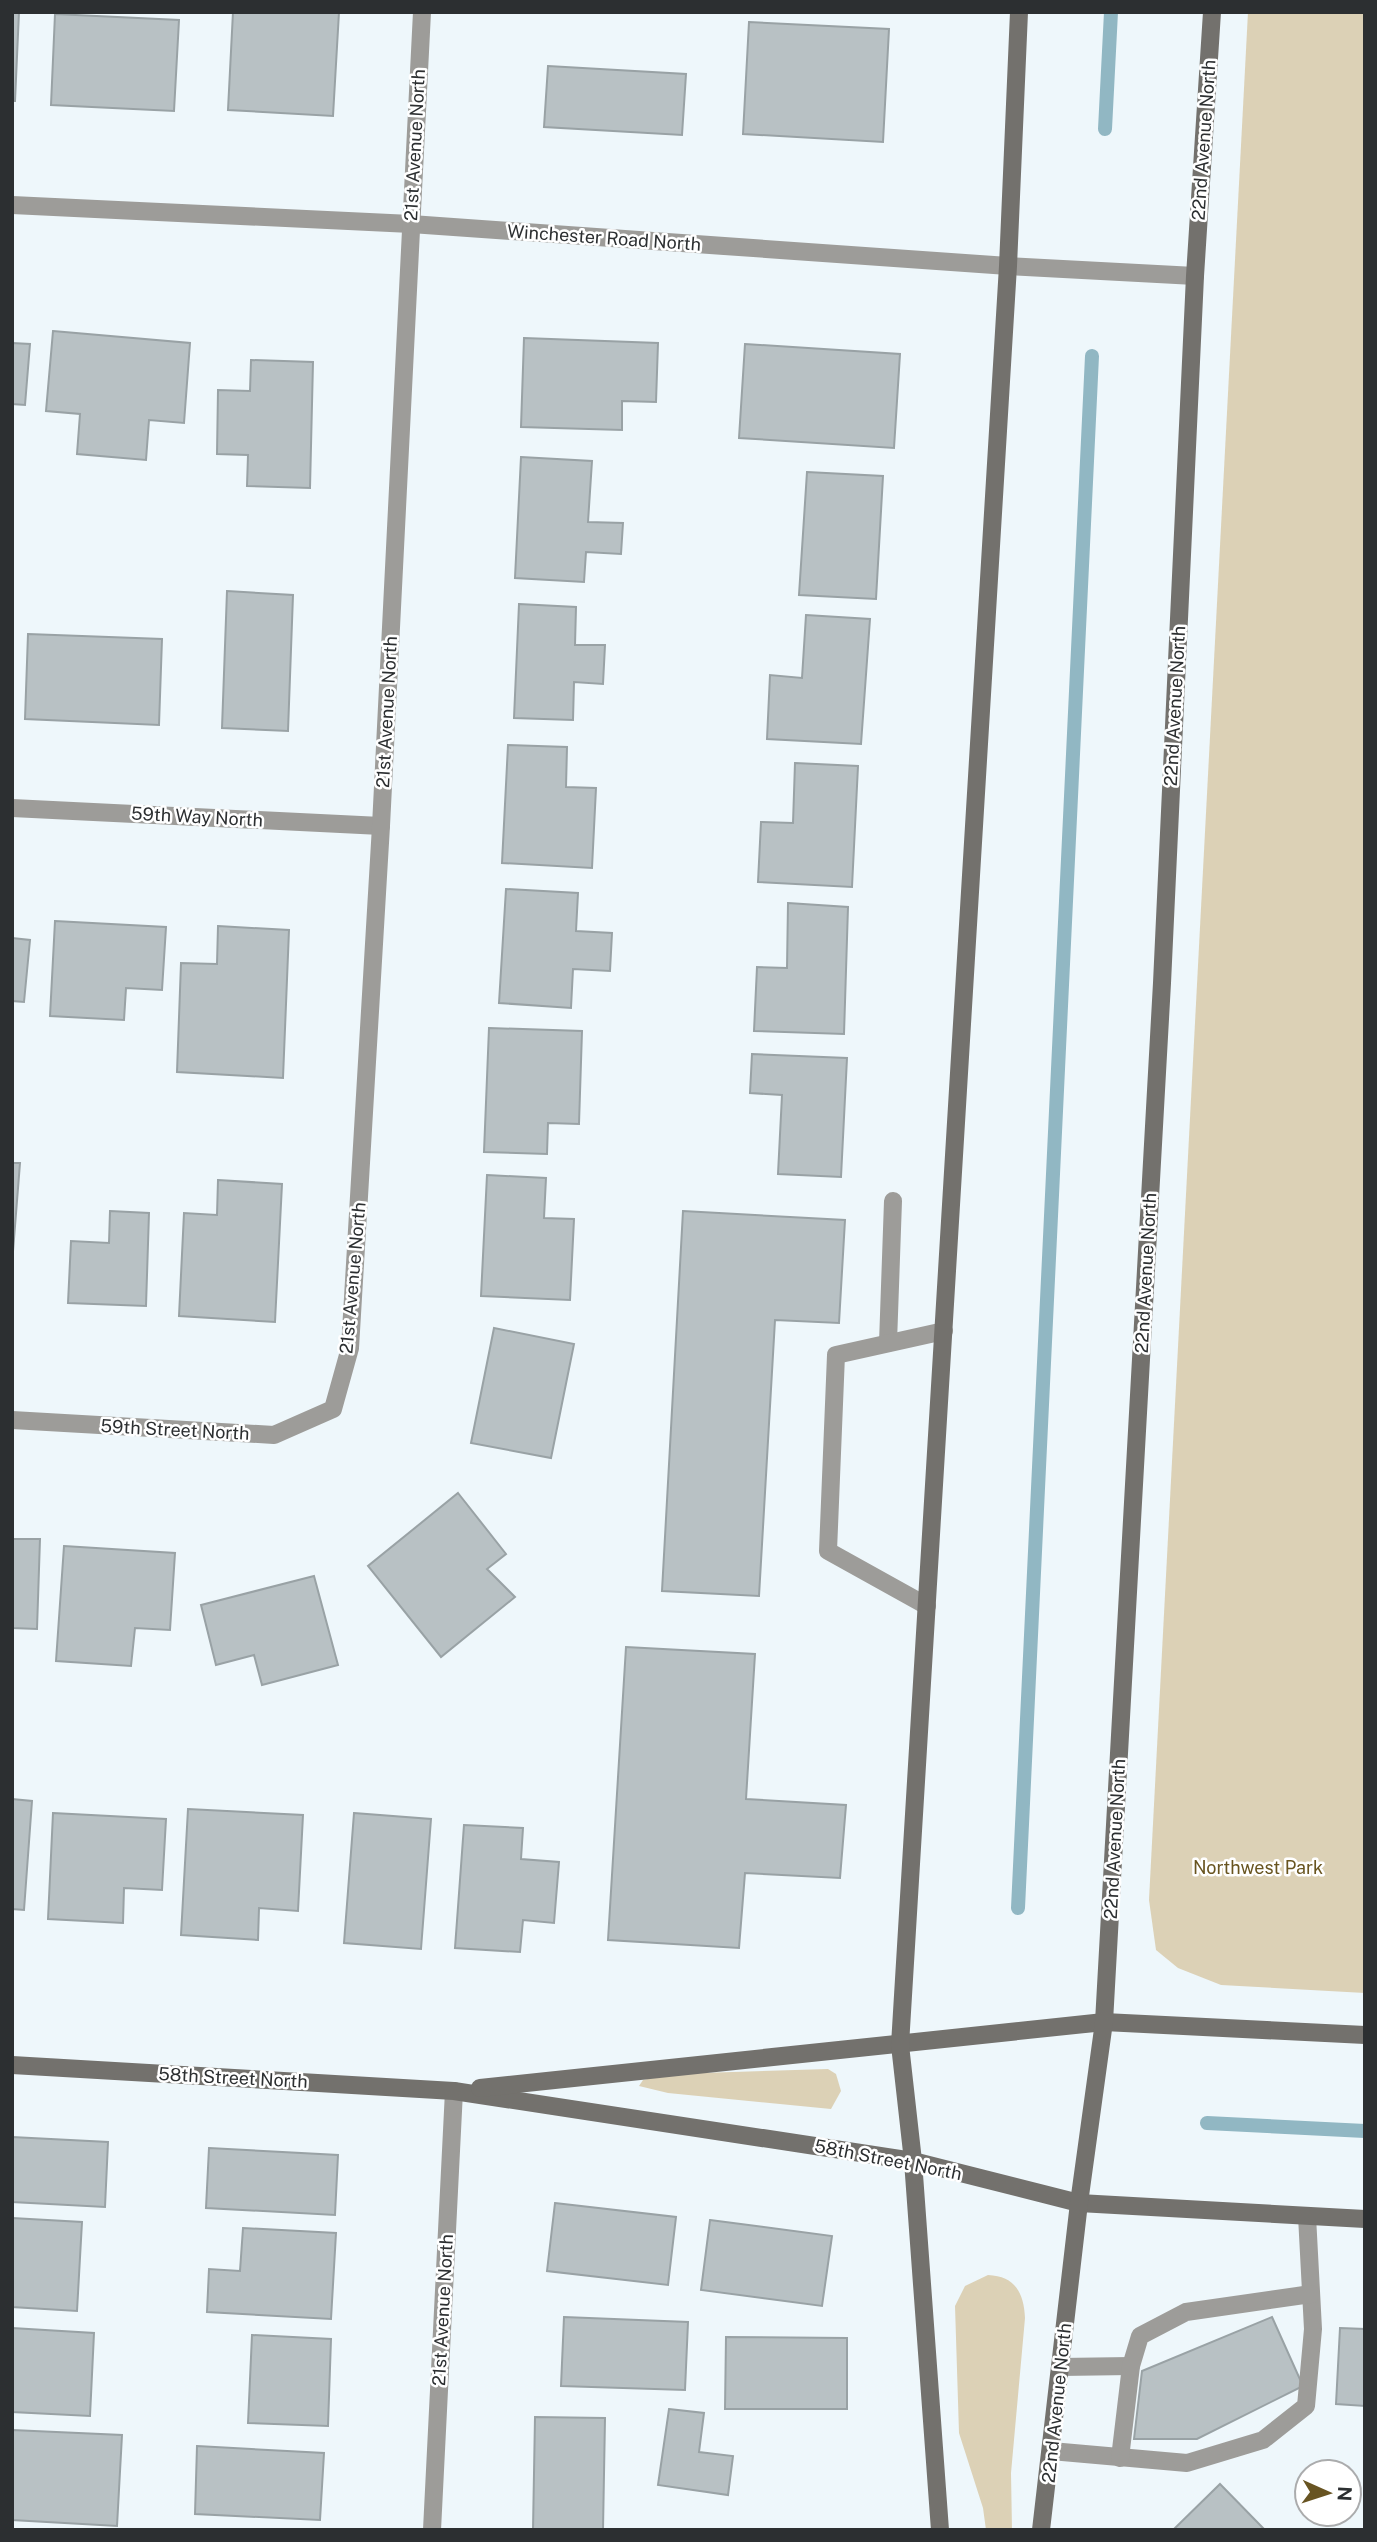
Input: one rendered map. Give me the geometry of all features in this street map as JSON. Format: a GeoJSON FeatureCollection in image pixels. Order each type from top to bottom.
{"type":"FeatureCollection","features":[{"type":"Feature","properties":{"kind":"main road"},"geometry":{"type":"LineString","coordinates":[[940,2530],[913,2161],[900,2045],[1008,267],[1019,12]]}},
{"type":"Feature","properties":{"kind":"main road","name":"22nd Avenue North"},"geometry":{"type":"LineString","coordinates":[[1041,2530],[1079,2203],[1104,2022],[1161,997],[1195,276],[1212,12]]}},
{"type":"Feature","properties":{"kind":"main road","name":"58th Street North"},"geometry":{"type":"LineString","coordinates":[[454,2091],[1104,2022],[1365,2035]]}},
{"type":"Feature","properties":{"kind":"main road","name":"58th Street North"},"geometry":{"type":"LineString","coordinates":[[12,2065],[454,2091],[913,2161],[1079,2203],[1365,2219]]}},
{"type":"Feature","properties":{"kind":"street","name":"21st Avenue North"},"geometry":{"type":"LineString","coordinates":[[333,1409],[350,1348],[381,826],[422,12]]}},
{"type":"Feature","properties":{"kind":"street","name":"Winchester Road North"},"geometry":{"type":"LineString","coordinates":[[12,205],[411,224],[1008,267],[1195,276]]}},
{"type":"Feature","properties":{"kind":"street","name":"59th Way North"},"geometry":{"type":"LineString","coordinates":[[12,807],[381,826]]}},
{"type":"Feature","properties":{"kind":"street"},"geometry":{"type":"LineString","coordinates":[[888,1343],[893,1201]]}},
{"type":"Feature","properties":{"kind":"street"},"geometry":{"type":"LineString","coordinates":[[927,1606],[828,1551],[836,1354],[944,1331]]}},
{"type":"Feature","properties":{"kind":"street","name":"59th Street North"},"geometry":{"type":"LineString","coordinates":[[12,1420],[274,1435],[333,1409]]}},
{"type":"Feature","properties":{"kind":"street","name":"21st Avenue North"},"geometry":{"type":"LineString","coordinates":[[432,2530],[454,2091]]}},
{"type":"Feature","properties":{"kind":"street"},"geometry":{"type":"LineString","coordinates":[[1052,2451],[1187,2463],[1263,2440],[1306,2406],[1313,2329],[1307,2216]]}},
{"type":"Feature","properties":{"kind":"street"},"geometry":{"type":"LineString","coordinates":[[1120,2458],[1131,2366],[1140,2336],[1186,2312],[1311,2294]]}},
{"type":"Feature","properties":{"kind":"street"},"geometry":{"type":"LineString","coordinates":[[1060,2367],[1131,2366]]}},
{"type":"Feature","properties":{"kind":"green space","name":"Northwest Park"},"geometry":{"type":"Polygon","coordinates":[[[1248,12],[1365,12],[1365,1993],[1221,1985],[1178,1968],[1156,1950],[1149,1900],[1248,12]]]}},
{"type":"Feature","properties":{"kind":"green space"},"geometry":{"type":"Polygon","coordinates":[[[828,2069],[836,2074],[841,2091],[831,2109],[668,2093],[639,2086],[643,2080],[670,2074],[828,2069]]]}},
{"type":"Feature","properties":{"kind":"green space"},"geometry":{"type":"Polygon","coordinates":[[[988,2275],[1011,2282],[1023,2301],[1025,2318],[1011,2473],[1012,2530],[986,2530],[983,2508],[959,2433],[955,2306],[965,2286],[988,2275]]]}},
{"type":"Feature","properties":{"kind":"building"},"geometry":{"type":"Polygon","coordinates":[[[12,12],[19,12],[15,101],[12,101],[12,12]]]}},
{"type":"Feature","properties":{"kind":"building"},"geometry":{"type":"Polygon","coordinates":[[[233,12],[339,12],[333,116],[228,110],[233,12]]]}},
{"type":"Feature","properties":{"kind":"building"},"geometry":{"type":"Polygon","coordinates":[[[55,14],[179,20],[174,111],[51,105],[55,14]]]}},
{"type":"Feature","properties":{"kind":"building"},"geometry":{"type":"Polygon","coordinates":[[[749,22],[889,29],[883,142],[743,134],[749,22]]]}},
{"type":"Feature","properties":{"kind":"building"},"geometry":{"type":"Polygon","coordinates":[[[548,66],[686,74],[682,135],[544,127],[548,66]]]}},
{"type":"Feature","properties":{"kind":"building"},"geometry":{"type":"Polygon","coordinates":[[[53,331],[190,343],[184,423],[149,420],[146,460],[77,454],[80,414],[46,411],[53,331]]]}},
{"type":"Feature","properties":{"kind":"building"},"geometry":{"type":"Polygon","coordinates":[[[524,338],[658,343],[656,402],[622,401],[622,430],[521,427],[524,338]]]}},
{"type":"Feature","properties":{"kind":"building"},"geometry":{"type":"Polygon","coordinates":[[[12,343],[30,344],[25,405],[12,404],[12,343]]]}},
{"type":"Feature","properties":{"kind":"building"},"geometry":{"type":"Polygon","coordinates":[[[745,344],[900,354],[894,448],[739,438],[745,344]]]}},
{"type":"Feature","properties":{"kind":"building"},"geometry":{"type":"Polygon","coordinates":[[[251,360],[313,362],[310,488],[247,486],[248,455],[217,454],[218,390],[250,391],[251,360]]]}},
{"type":"Feature","properties":{"kind":"building"},"geometry":{"type":"Polygon","coordinates":[[[521,457],[592,461],[588,522],[623,523],[621,554],[586,552],[584,582],[515,578],[521,457]]]}},
{"type":"Feature","properties":{"kind":"building"},"geometry":{"type":"Polygon","coordinates":[[[807,472],[883,476],[876,599],[799,595],[807,472]]]}},
{"type":"Feature","properties":{"kind":"building"},"geometry":{"type":"Polygon","coordinates":[[[227,591],[293,595],[288,731],[222,728],[227,591]]]}},
{"type":"Feature","properties":{"kind":"building"},"geometry":{"type":"Polygon","coordinates":[[[519,604],[576,607],[575,645],[605,645],[603,684],[574,682],[573,720],[514,718],[519,604]]]}},
{"type":"Feature","properties":{"kind":"building"},"geometry":{"type":"Polygon","coordinates":[[[806,615],[870,619],[861,744],[767,739],[770,675],[802,678],[806,615]]]}},
{"type":"Feature","properties":{"kind":"building"},"geometry":{"type":"Polygon","coordinates":[[[28,634],[162,639],[159,725],[25,719],[28,634]]]}},
{"type":"Feature","properties":{"kind":"building"},"geometry":{"type":"Polygon","coordinates":[[[508,745],[567,747],[566,787],[596,788],[592,868],[502,863],[508,745]]]}},
{"type":"Feature","properties":{"kind":"building"},"geometry":{"type":"Polygon","coordinates":[[[795,763],[858,766],[852,887],[758,882],[761,822],[793,823],[795,763]]]}},
{"type":"Feature","properties":{"kind":"building"},"geometry":{"type":"Polygon","coordinates":[[[506,889],[578,893],[576,931],[612,933],[610,971],[573,969],[571,1008],[499,1003],[506,889]]]}},
{"type":"Feature","properties":{"kind":"building"},"geometry":{"type":"Polygon","coordinates":[[[788,903],[848,907],[844,1034],[754,1031],[757,967],[787,968],[788,903]]]}},
{"type":"Feature","properties":{"kind":"building"},"geometry":{"type":"Polygon","coordinates":[[[55,921],[166,927],[162,990],[126,988],[124,1020],[50,1016],[55,921]]]}},
{"type":"Feature","properties":{"kind":"building"},"geometry":{"type":"Polygon","coordinates":[[[218,926],[289,930],[283,1078],[177,1072],[181,963],[217,964],[218,926]]]}},
{"type":"Feature","properties":{"kind":"building"},"geometry":{"type":"Polygon","coordinates":[[[12,938],[30,940],[24,1002],[12,1001],[12,938]]]}},
{"type":"Feature","properties":{"kind":"building"},"geometry":{"type":"Polygon","coordinates":[[[489,1028],[582,1031],[579,1124],[548,1123],[547,1154],[484,1152],[489,1028]]]}},
{"type":"Feature","properties":{"kind":"building"},"geometry":{"type":"Polygon","coordinates":[[[752,1054],[847,1058],[841,1177],[778,1174],[782,1095],[750,1093],[752,1054]]]}},
{"type":"Feature","properties":{"kind":"building"},"geometry":{"type":"Polygon","coordinates":[[[12,1163],[20,1163],[12,1264],[12,1163]]]}},
{"type":"Feature","properties":{"kind":"building"},"geometry":{"type":"Polygon","coordinates":[[[487,1175],[546,1178],[544,1218],[574,1219],[570,1300],[481,1296],[487,1175]]]}},
{"type":"Feature","properties":{"kind":"building"},"geometry":{"type":"Polygon","coordinates":[[[218,1180],[282,1184],[275,1322],[179,1316],[184,1213],[217,1215],[218,1180]]]}},
{"type":"Feature","properties":{"kind":"building"},"geometry":{"type":"Polygon","coordinates":[[[110,1211],[149,1213],[146,1306],[68,1303],[71,1241],[109,1243],[110,1211]]]}},
{"type":"Feature","properties":{"kind":"building"},"geometry":{"type":"Polygon","coordinates":[[[683,1211],[845,1220],[839,1323],[775,1320],[759,1596],[662,1591],[683,1211]]]}},
{"type":"Feature","properties":{"kind":"building"},"geometry":{"type":"Polygon","coordinates":[[[494,1328],[574,1344],[551,1458],[471,1443],[494,1328]]]}},
{"type":"Feature","properties":{"kind":"building"},"geometry":{"type":"Polygon","coordinates":[[[458,1493],[506,1554],[487,1569],[515,1597],[441,1657],[368,1566],[458,1493]]]}},
{"type":"Feature","properties":{"kind":"building"},"geometry":{"type":"Polygon","coordinates":[[[12,1539],[40,1539],[37,1629],[12,1628],[12,1539]]]}},
{"type":"Feature","properties":{"kind":"building"},"geometry":{"type":"Polygon","coordinates":[[[64,1546],[175,1553],[170,1630],[135,1628],[131,1666],[56,1661],[64,1546]]]}},
{"type":"Feature","properties":{"kind":"building"},"geometry":{"type":"Polygon","coordinates":[[[314,1576],[338,1665],[262,1685],[254,1655],[216,1665],[201,1605],[314,1576]]]}},
{"type":"Feature","properties":{"kind":"building"},"geometry":{"type":"Polygon","coordinates":[[[626,1647],[755,1654],[746,1799],[846,1805],[840,1878],[745,1873],[739,1948],[608,1940],[626,1647]]]}},
{"type":"Feature","properties":{"kind":"building"},"geometry":{"type":"Polygon","coordinates":[[[12,1799],[32,1801],[24,1910],[12,1909],[12,1799]]]}},
{"type":"Feature","properties":{"kind":"building"},"geometry":{"type":"Polygon","coordinates":[[[188,1809],[303,1815],[298,1911],[259,1908],[258,1940],[181,1935],[188,1809]]]}},
{"type":"Feature","properties":{"kind":"building"},"geometry":{"type":"Polygon","coordinates":[[[53,1813],[166,1819],[162,1890],[124,1888],[123,1923],[48,1919],[53,1813]]]}},
{"type":"Feature","properties":{"kind":"building"},"geometry":{"type":"Polygon","coordinates":[[[354,1813],[431,1819],[421,1949],[344,1943],[354,1813]]]}},
{"type":"Feature","properties":{"kind":"building"},"geometry":{"type":"Polygon","coordinates":[[[464,1825],[523,1828],[521,1859],[559,1862],[554,1923],[523,1920],[520,1952],[455,1948],[464,1825]]]}},
{"type":"Feature","properties":{"kind":"building"},"geometry":{"type":"Polygon","coordinates":[[[12,2137],[108,2142],[105,2207],[12,2202],[12,2137]]]}},
{"type":"Feature","properties":{"kind":"building"},"geometry":{"type":"Polygon","coordinates":[[[209,2148],[338,2155],[335,2215],[206,2208],[209,2148]]]}},
{"type":"Feature","properties":{"kind":"building"},"geometry":{"type":"Polygon","coordinates":[[[555,2203],[676,2217],[668,2285],[547,2271],[555,2203]]]}},
{"type":"Feature","properties":{"kind":"building"},"geometry":{"type":"Polygon","coordinates":[[[12,2218],[82,2222],[77,2311],[12,2307],[12,2218]]]}},
{"type":"Feature","properties":{"kind":"building"},"geometry":{"type":"Polygon","coordinates":[[[710,2220],[832,2236],[822,2306],[701,2290],[710,2220]]]}},
{"type":"Feature","properties":{"kind":"building"},"geometry":{"type":"Polygon","coordinates":[[[243,2228],[336,2233],[331,2319],[207,2312],[209,2269],[240,2271],[243,2228]]]}},
{"type":"Feature","properties":{"kind":"building"},"geometry":{"type":"Polygon","coordinates":[[[564,2317],[688,2322],[685,2390],[561,2386],[564,2317]]]}},
{"type":"Feature","properties":{"kind":"building"},"geometry":{"type":"Polygon","coordinates":[[[1272,2317],[1303,2386],[1197,2439],[1134,2439],[1142,2371],[1272,2317]]]}},
{"type":"Feature","properties":{"kind":"building"},"geometry":{"type":"Polygon","coordinates":[[[12,2328],[94,2333],[90,2416],[12,2412],[12,2328]]]}},
{"type":"Feature","properties":{"kind":"building"},"geometry":{"type":"Polygon","coordinates":[[[1340,2328],[1365,2329],[1365,2406],[1336,2404],[1340,2328]]]}},
{"type":"Feature","properties":{"kind":"building"},"geometry":{"type":"Polygon","coordinates":[[[252,2335],[331,2339],[328,2426],[248,2423],[252,2335]]]}},
{"type":"Feature","properties":{"kind":"building"},"geometry":{"type":"Polygon","coordinates":[[[726,2337],[847,2338],[847,2409],[725,2409],[726,2337]]]}},
{"type":"Feature","properties":{"kind":"building"},"geometry":{"type":"Polygon","coordinates":[[[669,2409],[704,2413],[699,2452],[733,2456],[728,2495],[658,2485],[669,2409]]]}},
{"type":"Feature","properties":{"kind":"building"},"geometry":{"type":"Polygon","coordinates":[[[535,2417],[605,2418],[603,2530],[533,2530],[535,2417]]]}},
{"type":"Feature","properties":{"kind":"building"},"geometry":{"type":"Polygon","coordinates":[[[12,2430],[122,2435],[117,2526],[12,2520],[12,2430]]]}},
{"type":"Feature","properties":{"kind":"building"},"geometry":{"type":"Polygon","coordinates":[[[197,2446],[324,2453],[320,2520],[195,2514],[197,2446]]]}},
{"type":"Feature","properties":{"kind":"building"},"geometry":{"type":"Polygon","coordinates":[[[1220,2484],[1265,2530],[1173,2530],[1220,2484]]]}},
{"type":"Feature","properties":{"kind":"waterway"},"geometry":{"type":"LineString","coordinates":[[1105,129],[1111,12]]}},
{"type":"Feature","properties":{"kind":"waterway"},"geometry":{"type":"LineString","coordinates":[[1018,1908],[1092,356]]}},
{"type":"Feature","properties":{"kind":"waterway"},"geometry":{"type":"LineString","coordinates":[[1207,2123],[1365,2131]]}}]}
